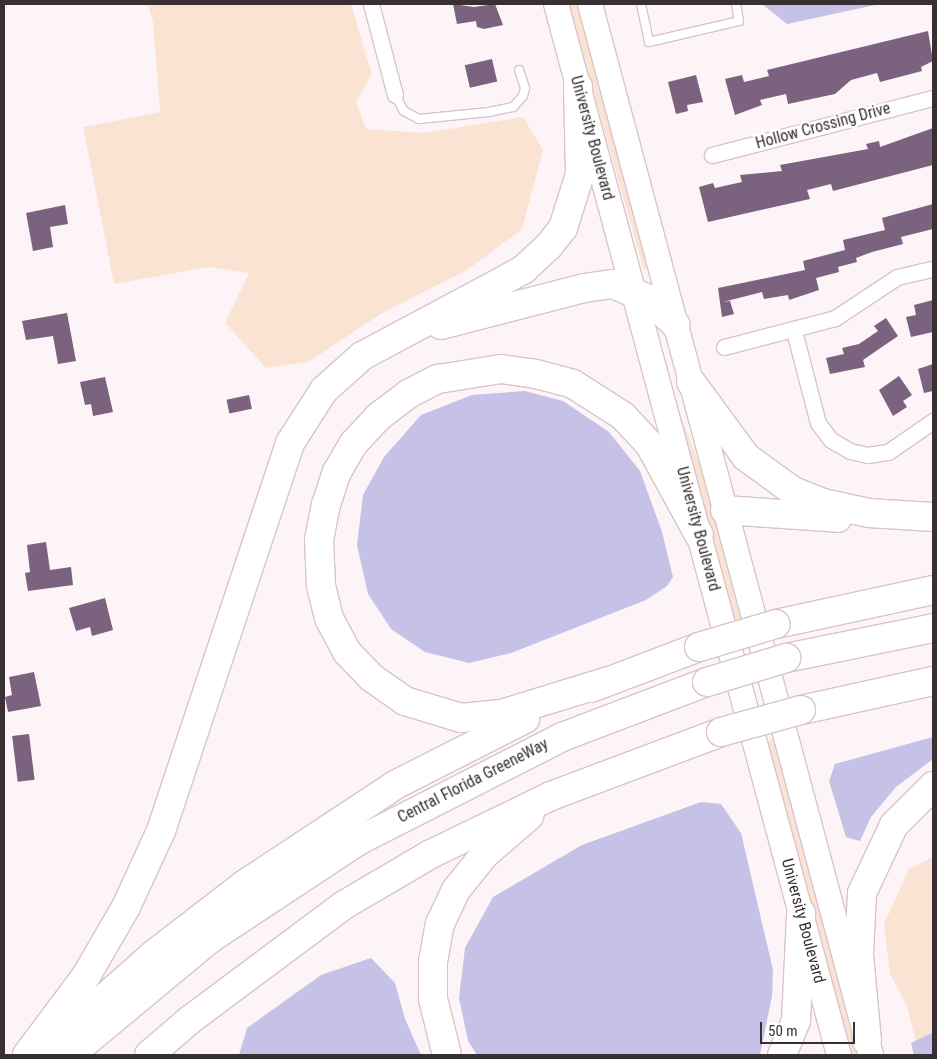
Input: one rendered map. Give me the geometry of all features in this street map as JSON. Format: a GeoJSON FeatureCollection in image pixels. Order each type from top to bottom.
{"type":"FeatureCollection","features":[{"type":"Feature","properties":{"kind":"highway"},"geometry":{"type":"LineString","coordinates":[[27,1055],[86,976],[126,907],[161,831],[290,443],[324,390],[362,356],[524,269],[563,228],[580,174],[578,86]]}},
{"type":"Feature","properties":{"kind":"highway"},"geometry":{"type":"LineString","coordinates":[[401,335],[584,288],[613,284],[634,290],[649,299],[676,325]]}},
{"type":"Feature","properties":{"kind":"highway"},"geometry":{"type":"LineString","coordinates":[[700,535],[650,445],[623,416],[573,384],[536,374],[501,368],[438,379],[408,394],[378,417],[354,443],[337,472],[326,505],[319,540],[321,584],[329,618],[347,652],[372,678],[405,701],[461,718],[501,714],[608,680],[699,647],[776,624],[933,590]]}},
{"type":"Feature","properties":{"kind":"highway"},"geometry":{"type":"LineString","coordinates":[[691,382],[711,404],[733,442],[769,477],[814,500],[869,513],[933,517]]}},
{"type":"Feature","properties":{"kind":"highway"},"geometry":{"type":"LineString","coordinates":[[725,510],[842,518],[869,513]]}},
{"type":"Feature","properties":{"kind":"highway","name":"Central Florida GreeneWay"},"geometry":{"type":"LineString","coordinates":[[71,1055],[211,938],[358,841],[562,737],[707,682],[786,658],[933,628]]}},
{"type":"Feature","properties":{"kind":"highway"},"geometry":{"type":"LineString","coordinates":[[50,1055],[91,1010],[154,954],[313,836],[404,780],[505,728],[608,680]]}},
{"type":"Feature","properties":{"kind":"highway"},"geometry":{"type":"LineString","coordinates":[[149,1055],[191,1018],[344,905],[431,854],[551,796],[721,732],[801,710],[933,681]]}},
{"type":"Feature","properties":{"kind":"highway"},"geometry":{"type":"LineString","coordinates":[[869,1048],[859,954],[862,893],[894,825],[933,786]]}},
{"type":"Feature","properties":{"kind":"highway"},"geometry":{"type":"LineString","coordinates":[[447,1055],[433,999],[433,962],[440,924],[456,890],[484,855],[551,796]]}},
{"type":"Feature","properties":{"kind":"highway"},"geometry":{"type":"LineString","coordinates":[[782,1055],[796,1021],[801,913]]}},
{"type":"Feature","properties":{"kind":"main road","name":"University Boulevard"},"geometry":{"type":"LineString","coordinates":[[556,4],[839,1055]]}},
{"type":"Feature","properties":{"kind":"main road","name":"University Boulevard"},"geometry":{"type":"LineString","coordinates":[[590,4],[869,1048]]}},
{"type":"Feature","properties":{"kind":"street"},"geometry":{"type":"LineString","coordinates":[[371,4],[395,95]]}},
{"type":"Feature","properties":{"kind":"street","name":"Hollow Crossing Drive"},"geometry":{"type":"LineString","coordinates":[[712,155],[933,98]]}},
{"type":"Feature","properties":{"kind":"street"},"geometry":{"type":"LineString","coordinates":[[724,347],[794,331],[835,318],[898,277],[933,269]]}},
{"type":"Feature","properties":{"kind":"street"},"geometry":{"type":"LineString","coordinates":[[794,331],[818,423],[831,440],[850,451],[868,455],[888,452],[933,421]]}},
{"type":"Feature","properties":{"kind":"lane"},"geometry":{"type":"LineString","coordinates":[[641,4],[649,42],[739,21],[736,4]]}},
{"type":"Feature","properties":{"kind":"lane"},"geometry":{"type":"LineString","coordinates":[[395,95],[404,111],[419,119],[497,110],[513,106],[523,96],[525,88],[519,70]]}},
{"type":"Feature","properties":{"kind":"shaded area"},"geometry":{"type":"Polygon","coordinates":[[[148,4],[351,4],[372,75],[356,101],[366,129],[424,133],[523,117],[543,150],[522,229],[467,270],[384,312],[308,362],[266,368],[225,323],[249,273],[209,267],[114,284],[83,127],[160,112],[153,23],[148,4]]]}},
{"type":"Feature","properties":{"kind":"shaded area"},"geometry":{"type":"Polygon","coordinates":[[[569,4],[577,4],[647,267],[644,271],[569,4]]]}},
{"type":"Feature","properties":{"kind":"shaded area"},"geometry":{"type":"Polygon","coordinates":[[[762,4],[880,4],[787,24],[762,4]]]}},
{"type":"Feature","properties":{"kind":"shaded area"},"geometry":{"type":"Polygon","coordinates":[[[525,391],[563,401],[609,432],[640,471],[662,532],[673,577],[667,586],[646,600],[511,653],[469,663],[425,652],[391,629],[368,594],[357,545],[363,495],[384,457],[421,415],[472,395],[525,391]]]}},
{"type":"Feature","properties":{"kind":"shaded area"},"geometry":{"type":"Polygon","coordinates":[[[681,416],[703,474],[741,618],[734,620],[681,416]]]}},
{"type":"Feature","properties":{"kind":"shaded area"},"geometry":{"type":"Polygon","coordinates":[[[933,737],[933,759],[896,787],[871,817],[860,841],[846,837],[829,781],[835,764],[933,737]]]}},
{"type":"Feature","properties":{"kind":"shaded area"},"geometry":{"type":"Polygon","coordinates":[[[774,739],[857,1055],[851,1055],[767,741],[774,739]]]}},
{"type":"Feature","properties":{"kind":"shaded area"},"geometry":{"type":"Polygon","coordinates":[[[701,802],[721,804],[741,833],[773,970],[772,996],[760,1055],[477,1055],[468,1041],[459,998],[465,948],[493,897],[582,845],[701,802]]]}},
{"type":"Feature","properties":{"kind":"shaded area"},"geometry":{"type":"Polygon","coordinates":[[[933,857],[933,1055],[919,1055],[907,1006],[890,974],[884,924],[909,869],[933,857]]]}},
{"type":"Feature","properties":{"kind":"shaded area"},"geometry":{"type":"Polygon","coordinates":[[[371,958],[395,983],[405,1019],[421,1055],[239,1055],[247,1028],[321,975],[371,958]]]}},
{"type":"Feature","properties":{"kind":"shaded area"},"geometry":{"type":"Polygon","coordinates":[[[932,1033],[933,1055],[914,1055],[911,1043],[932,1033]]]}},
{"type":"Feature","properties":{"kind":"building"},"geometry":{"type":"Polygon","coordinates":[[[453,4],[474,7],[495,4],[503,25],[484,29],[477,27],[476,21],[457,24],[453,4]]]}},
{"type":"Feature","properties":{"kind":"building"},"geometry":{"type":"Polygon","coordinates":[[[928,31],[933,61],[921,67],[922,71],[880,82],[877,73],[851,80],[835,94],[788,104],[786,94],[760,100],[762,105],[735,115],[725,79],[742,75],[744,82],[769,76],[767,70],[928,31]]]}},
{"type":"Feature","properties":{"kind":"building"},"geometry":{"type":"Polygon","coordinates":[[[492,59],[497,81],[470,88],[465,65],[492,59]]]}},
{"type":"Feature","properties":{"kind":"building"},"geometry":{"type":"Polygon","coordinates":[[[696,75],[703,102],[687,105],[688,111],[676,114],[668,82],[696,75]]]}},
{"type":"Feature","properties":{"kind":"building"},"geometry":{"type":"Polygon","coordinates":[[[933,128],[933,165],[833,191],[831,184],[807,190],[810,199],[708,222],[699,187],[713,183],[715,188],[742,182],[740,175],[782,171],[780,165],[868,149],[866,144],[879,141],[880,147],[933,128]]]}},
{"type":"Feature","properties":{"kind":"building"},"geometry":{"type":"Polygon","coordinates":[[[933,204],[933,229],[901,237],[903,244],[856,258],[857,262],[838,267],[839,272],[816,278],[819,290],[789,300],[788,295],[764,299],[762,292],[723,302],[730,301],[734,314],[722,317],[718,288],[805,270],[803,261],[845,250],[843,240],[885,230],[882,218],[933,204]]]}},
{"type":"Feature","properties":{"kind":"building"},"geometry":{"type":"Polygon","coordinates":[[[65,205],[68,224],[50,227],[53,247],[33,251],[26,213],[65,205]]]}},
{"type":"Feature","properties":{"kind":"building"},"geometry":{"type":"Polygon","coordinates":[[[933,300],[933,332],[911,337],[906,317],[916,315],[914,305],[933,300]]]}},
{"type":"Feature","properties":{"kind":"building"},"geometry":{"type":"Polygon","coordinates":[[[67,313],[76,361],[58,364],[53,336],[26,340],[22,321],[67,313]]]}},
{"type":"Feature","properties":{"kind":"building"},"geometry":{"type":"Polygon","coordinates":[[[886,318],[898,336],[863,360],[865,367],[830,374],[826,358],[844,354],[842,348],[859,344],[878,331],[874,326],[886,318]]]}},
{"type":"Feature","properties":{"kind":"building"},"geometry":{"type":"Polygon","coordinates":[[[933,364],[933,391],[924,393],[918,369],[933,364]]]}},
{"type":"Feature","properties":{"kind":"building"},"geometry":{"type":"Polygon","coordinates":[[[899,376],[912,395],[903,401],[907,407],[893,416],[879,390],[899,376]]]}},
{"type":"Feature","properties":{"kind":"building"},"geometry":{"type":"Polygon","coordinates":[[[105,377],[113,412],[93,416],[91,404],[85,405],[80,382],[105,377]]]}},
{"type":"Feature","properties":{"kind":"building"},"geometry":{"type":"Polygon","coordinates":[[[249,395],[252,409],[229,413],[227,400],[249,395]]]}},
{"type":"Feature","properties":{"kind":"building"},"geometry":{"type":"Polygon","coordinates":[[[46,542],[50,570],[71,567],[73,585],[28,591],[25,573],[30,572],[27,545],[46,542]]]}},
{"type":"Feature","properties":{"kind":"building"},"geometry":{"type":"Polygon","coordinates":[[[105,598],[113,630],[92,636],[90,627],[76,631],[69,608],[105,598]]]}},
{"type":"Feature","properties":{"kind":"building"},"geometry":{"type":"Polygon","coordinates":[[[34,672],[41,706],[8,712],[5,697],[12,695],[9,677],[34,672]]]}},
{"type":"Feature","properties":{"kind":"building"},"geometry":{"type":"Polygon","coordinates":[[[29,734],[35,780],[18,782],[12,736],[29,734]]]}}]}
